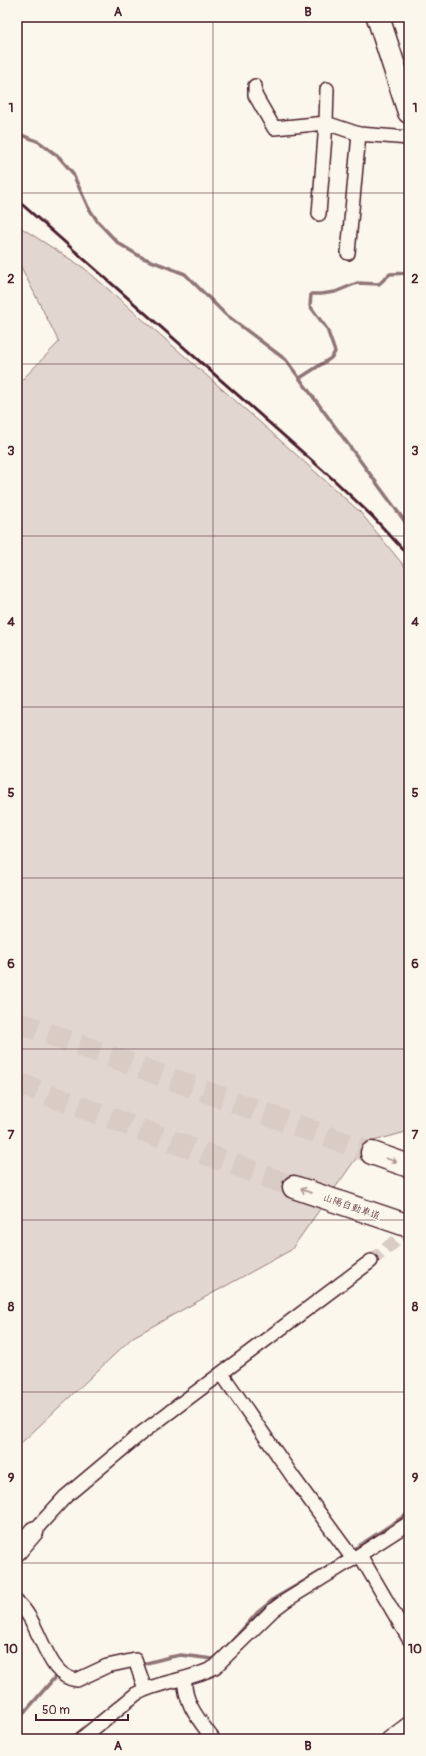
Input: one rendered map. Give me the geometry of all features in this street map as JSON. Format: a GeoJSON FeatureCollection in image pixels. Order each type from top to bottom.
{"type":"FeatureCollection","features":[{"type":"Feature","properties":{"kind":"highway"},"geometry":{"type":"LineString","coordinates":[[378,17],[409,112]]}},
{"type":"Feature","properties":{"kind":"highway"},"geometry":{"type":"LineString","coordinates":[[372,1153],[409,1166]]}},
{"type":"Feature","properties":{"kind":"highway","name":"山陽自動車道"},"geometry":{"type":"LineString","coordinates":[[294,1187],[409,1226]]}},
{"type":"Feature","properties":{"kind":"street"},"geometry":{"type":"LineString","coordinates":[[255,86],[254,95],[274,128],[326,123],[359,134],[409,138]]}},
{"type":"Feature","properties":{"kind":"street"},"geometry":{"type":"LineString","coordinates":[[319,214],[327,89]]}},
{"type":"Feature","properties":{"kind":"street"},"geometry":{"type":"LineString","coordinates":[[348,253],[359,134]]}},
{"type":"Feature","properties":{"kind":"street"},"geometry":{"type":"LineString","coordinates":[[17,1551],[65,1497],[106,1462],[139,1435],[371,1261]]}},
{"type":"Feature","properties":{"kind":"street"},"geometry":{"type":"LineString","coordinates":[[222,1374],[293,1477],[352,1554],[409,1639]]}},
{"type":"Feature","properties":{"kind":"street"},"geometry":{"type":"LineString","coordinates":[[80,1739],[136,1694],[145,1689],[173,1680],[185,1680],[215,1667],[273,1610],[285,1601],[352,1554],[409,1522]]}},
{"type":"Feature","properties":{"kind":"street"},"geometry":{"type":"LineString","coordinates":[[17,1602],[37,1629],[46,1650],[58,1671],[66,1678],[77,1680],[83,1679],[107,1666],[134,1660],[145,1689]]}},
{"type":"Feature","properties":{"kind":"street"},"geometry":{"type":"LineString","coordinates":[[185,1680],[184,1690],[189,1701],[213,1739]]}},
{"type":"Feature","properties":{"kind":"street"},"geometry":{"type":"LineString","coordinates":[[388,1739],[409,1723]]}},
{"type":"Feature","properties":{"kind":"shaded area"},"geometry":{"type":"Polygon","coordinates":[[[17,225],[84,268],[271,432],[360,512],[409,572],[409,1131],[367,1143],[291,1250],[133,1337],[17,1447],[17,385],[59,342],[17,259],[17,225]]]}},
{"type":"Feature","properties":{"kind":"waterway"},"geometry":{"type":"LineString","coordinates":[[17,133],[39,142],[59,157],[72,172],[88,207],[98,222],[118,243],[141,257],[185,274],[225,314],[286,360],[409,527]]}},
{"type":"Feature","properties":{"kind":"waterway"},"geometry":{"type":"LineString","coordinates":[[300,378],[331,358],[335,352],[327,329],[310,306],[311,294],[335,292],[357,283],[379,284],[390,274],[409,273]]}},
{"type":"Feature","properties":{"kind":"waterway"},"geometry":{"type":"LineString","coordinates":[[351,1551],[409,1513]]}},
{"type":"Feature","properties":{"kind":"waterway"},"geometry":{"type":"LineString","coordinates":[[325,1569],[346,1555]]}},
{"type":"Feature","properties":{"kind":"waterway"},"geometry":{"type":"LineString","coordinates":[[226,1648],[258,1612],[275,1598],[320,1572]]}},
{"type":"Feature","properties":{"kind":"waterway"},"geometry":{"type":"LineString","coordinates":[[139,1665],[181,1655],[213,1659],[220,1654]]}},
{"type":"Feature","properties":{"kind":"waterway"},"geometry":{"type":"LineString","coordinates":[[17,1719],[56,1676],[59,1677]]}},
{"type":"Feature","properties":{"kind":"tunnel"},"geometry":{"type":"LineString","coordinates":[[17,1022],[372,1153]]}},
{"type":"Feature","properties":{"kind":"tunnel"},"geometry":{"type":"LineString","coordinates":[[17,1083],[294,1187]]}},
{"type":"Feature","properties":{"kind":"tunnel"},"geometry":{"type":"LineString","coordinates":[[371,1261],[409,1230]]}},
{"type":"Feature","properties":{"kind":"railway"},"geometry":{"type":"LineString","coordinates":[[17,200],[334,480],[373,517],[409,556]]}}]}
